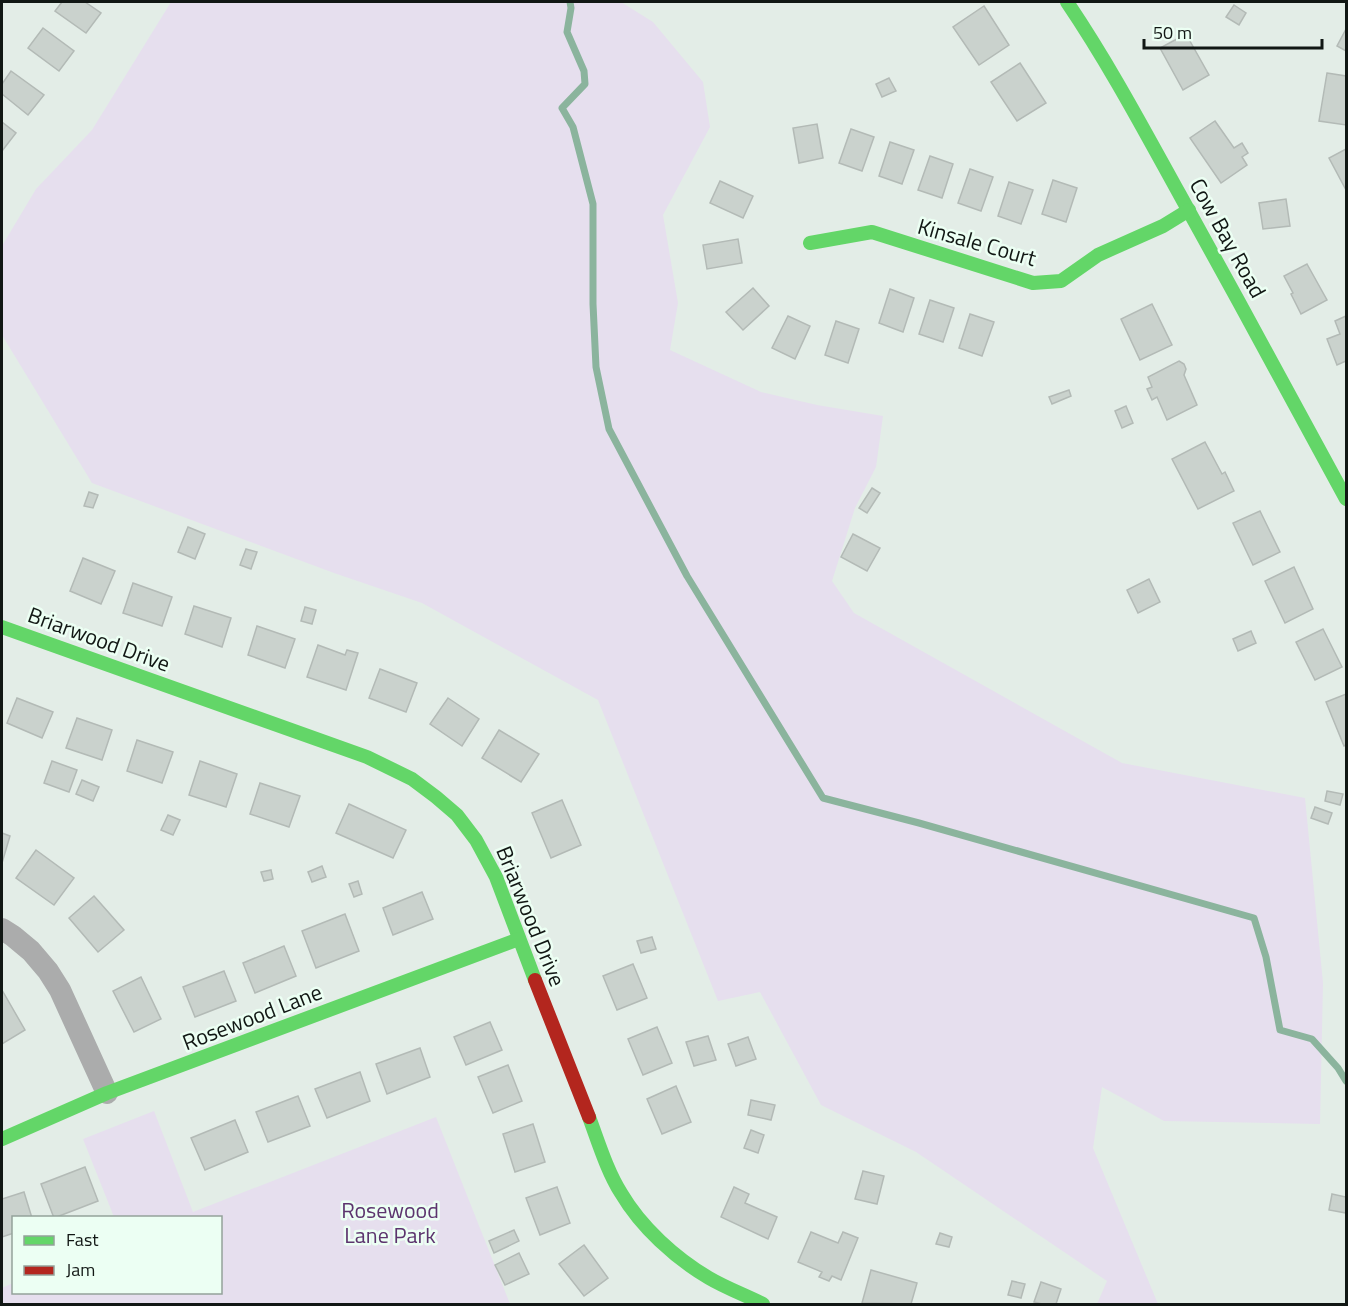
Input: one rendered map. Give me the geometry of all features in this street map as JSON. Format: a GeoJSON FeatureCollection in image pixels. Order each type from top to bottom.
{"type":"FeatureCollection","features":[{"type":"Feature","properties":{"kind":"street","name":"Cow Bay Road"},"geometry":{"type":"LineString","coordinates":[[1067,2],[1084,25],[1113,75],[1347,499]]}},
{"type":"Feature","properties":{"kind":"street","name":"Kinsale Court"},"geometry":{"type":"LineString","coordinates":[[810,243],[872,232],[1033,283],[1061,280],[1098,255],[1163,226],[1188,210]]}},
{"type":"Feature","properties":{"kind":"street","name":"Briarwood Drive"},"geometry":{"type":"LineString","coordinates":[[2,627],[389,766],[412,779],[457,815],[476,840],[496,877],[620,1192],[650,1231],[682,1259],[709,1278],[763,1305]]}},
{"type":"Feature","properties":{"kind":"street"},"geometry":{"type":"LineString","coordinates":[[2,929],[30,951],[48,971],[60,990],[107,1093]]}},
{"type":"Feature","properties":{"kind":"street","name":"Rosewood Lane"},"geometry":{"type":"LineString","coordinates":[[2,1139],[107,1093],[519,939]]}},
{"type":"Feature","properties":{"kind":"green space"},"geometry":{"type":"Polygon","coordinates":[[[171,2],[621,2],[653,22],[703,82],[710,127],[663,215],[678,303],[670,350],[761,392],[817,405],[883,416],[876,467],[855,508],[832,581],[854,613],[1122,763],[1305,798],[1323,983],[1320,1124],[1164,1121],[1102,1087],[1093,1148],[1158,1304],[1097,1304],[1107,1281],[916,1152],[821,1105],[760,992],[718,1001],[598,700],[422,603],[334,573],[92,483],[2,335],[2,246],[36,189],[92,130],[171,2]]]}},
{"type":"Feature","properties":{"kind":"green space","name":"Rosewood Lane Park"},"geometry":{"type":"Polygon","coordinates":[[[154,1111],[193,1212],[436,1117],[510,1304],[2,1304],[2,1288],[12,1283],[12,1294],[222,1294],[222,1216],[114,1216],[83,1139],[154,1111]]]}},
{"type":"Feature","properties":{"kind":"building"},"geometry":{"type":"Polygon","coordinates":[[[62,2],[85,2],[101,13],[86,33],[55,11],[62,2]]]}},
{"type":"Feature","properties":{"kind":"building"},"geometry":{"type":"Polygon","coordinates":[[[1234,5],[1246,13],[1239,25],[1226,17],[1234,5]]]}},
{"type":"Feature","properties":{"kind":"building"},"geometry":{"type":"Polygon","coordinates":[[[984,6],[1009,45],[979,65],[953,27],[984,6]]]}},
{"type":"Feature","properties":{"kind":"building"},"geometry":{"type":"Polygon","coordinates":[[[43,28],[74,51],[59,71],[28,48],[43,28]]]}},
{"type":"Feature","properties":{"kind":"building"},"geometry":{"type":"Polygon","coordinates":[[[1346,29],[1346,51],[1337,46],[1346,29]]]}},
{"type":"Feature","properties":{"kind":"building"},"geometry":{"type":"Polygon","coordinates":[[[1186,34],[1209,75],[1183,90],[1160,48],[1186,34]]]}},
{"type":"Feature","properties":{"kind":"building"},"geometry":{"type":"Polygon","coordinates":[[[1020,63],[1046,103],[1017,121],[991,82],[1020,63]]]}},
{"type":"Feature","properties":{"kind":"building"},"geometry":{"type":"Polygon","coordinates":[[[11,71],[44,95],[28,115],[2,94],[2,84],[11,71]]]}},
{"type":"Feature","properties":{"kind":"building"},"geometry":{"type":"Polygon","coordinates":[[[1327,73],[1346,76],[1346,125],[1319,121],[1327,73]]]}},
{"type":"Feature","properties":{"kind":"building"},"geometry":{"type":"Polygon","coordinates":[[[889,78],[896,91],[882,97],[876,84],[889,78]]]}},
{"type":"Feature","properties":{"kind":"building"},"geometry":{"type":"Polygon","coordinates":[[[1215,121],[1234,148],[1242,143],[1248,153],[1242,157],[1247,165],[1221,183],[1190,138],[1215,121]]]}},
{"type":"Feature","properties":{"kind":"building"},"geometry":{"type":"Polygon","coordinates":[[[2,122],[16,133],[2,151],[2,122]]]}},
{"type":"Feature","properties":{"kind":"building"},"geometry":{"type":"Polygon","coordinates":[[[817,124],[823,158],[799,163],[793,128],[817,124]]]}},
{"type":"Feature","properties":{"kind":"building"},"geometry":{"type":"Polygon","coordinates":[[[851,129],[874,137],[862,171],[839,163],[851,129]]]}},
{"type":"Feature","properties":{"kind":"building"},"geometry":{"type":"Polygon","coordinates":[[[890,142],[914,150],[902,184],[879,176],[890,142]]]}},
{"type":"Feature","properties":{"kind":"building"},"geometry":{"type":"Polygon","coordinates":[[[1346,149],[1346,190],[1329,158],[1346,149]]]}},
{"type":"Feature","properties":{"kind":"building"},"geometry":{"type":"Polygon","coordinates":[[[930,156],[953,164],[942,198],[918,190],[930,156]]]}},
{"type":"Feature","properties":{"kind":"building"},"geometry":{"type":"Polygon","coordinates":[[[970,169],[993,177],[981,211],[958,203],[970,169]]]}},
{"type":"Feature","properties":{"kind":"building"},"geometry":{"type":"Polygon","coordinates":[[[1053,180],[1077,188],[1066,222],[1042,214],[1053,180]]]}},
{"type":"Feature","properties":{"kind":"building"},"geometry":{"type":"Polygon","coordinates":[[[720,181],[753,196],[743,218],[710,203],[720,181]]]}},
{"type":"Feature","properties":{"kind":"building"},"geometry":{"type":"Polygon","coordinates":[[[1009,182],[1033,190],[1021,224],[998,216],[1009,182]]]}},
{"type":"Feature","properties":{"kind":"building"},"geometry":{"type":"Polygon","coordinates":[[[1286,199],[1290,226],[1263,229],[1259,203],[1286,199]]]}},
{"type":"Feature","properties":{"kind":"building"},"geometry":{"type":"Polygon","coordinates":[[[738,239],[742,263],[707,269],[703,245],[738,239]]]}},
{"type":"Feature","properties":{"kind":"building"},"geometry":{"type":"Polygon","coordinates":[[[1307,264],[1327,300],[1301,314],[1284,276],[1307,264]]]}},
{"type":"Feature","properties":{"kind":"building"},"geometry":{"type":"Polygon","coordinates":[[[753,288],[769,306],[743,330],[726,312],[753,288]]]}},
{"type":"Feature","properties":{"kind":"building"},"geometry":{"type":"Polygon","coordinates":[[[890,289],[914,298],[903,332],[879,323],[890,289]]]}},
{"type":"Feature","properties":{"kind":"building"},"geometry":{"type":"Polygon","coordinates":[[[930,300],[954,308],[943,342],[919,334],[930,300]]]}},
{"type":"Feature","properties":{"kind":"building"},"geometry":{"type":"Polygon","coordinates":[[[1152,304],[1172,345],[1140,360],[1121,319],[1152,304]]]}},
{"type":"Feature","properties":{"kind":"building"},"geometry":{"type":"Polygon","coordinates":[[[970,314],[994,322],[982,356],[959,348],[970,314]]]}},
{"type":"Feature","properties":{"kind":"building"},"geometry":{"type":"Polygon","coordinates":[[[788,316],[810,326],[795,359],[772,348],[788,316]]]}},
{"type":"Feature","properties":{"kind":"building"},"geometry":{"type":"Polygon","coordinates":[[[1346,316],[1346,361],[1337,365],[1327,339],[1340,334],[1335,321],[1346,316]]]}},
{"type":"Feature","properties":{"kind":"building"},"geometry":{"type":"Polygon","coordinates":[[[836,321],[859,329],[848,363],[825,355],[836,321]]]}},
{"type":"Feature","properties":{"kind":"building"},"geometry":{"type":"Polygon","coordinates":[[[1179,361],[1184,364],[1186,369],[1184,375],[1197,405],[1167,420],[1157,397],[1152,400],[1147,389],[1152,387],[1148,377],[1179,361]]]}},
{"type":"Feature","properties":{"kind":"building"},"geometry":{"type":"Polygon","coordinates":[[[1069,390],[1071,396],[1052,404],[1049,397],[1069,390]]]}},
{"type":"Feature","properties":{"kind":"building"},"geometry":{"type":"Polygon","coordinates":[[[1126,406],[1133,423],[1122,428],[1115,411],[1126,406]]]}},
{"type":"Feature","properties":{"kind":"building"},"geometry":{"type":"Polygon","coordinates":[[[1205,442],[1222,474],[1225,472],[1234,491],[1198,509],[1172,459],[1205,442]]]}},
{"type":"Feature","properties":{"kind":"building"},"geometry":{"type":"Polygon","coordinates":[[[872,488],[880,493],[867,513],[859,508],[872,488]]]}},
{"type":"Feature","properties":{"kind":"building"},"geometry":{"type":"Polygon","coordinates":[[[89,492],[98,495],[93,508],[84,506],[89,492]]]}},
{"type":"Feature","properties":{"kind":"building"},"geometry":{"type":"Polygon","coordinates":[[[1260,511],[1280,552],[1253,565],[1233,523],[1260,511]]]}},
{"type":"Feature","properties":{"kind":"building"},"geometry":{"type":"Polygon","coordinates":[[[188,527],[205,534],[195,559],[178,552],[188,527]]]}},
{"type":"Feature","properties":{"kind":"building"},"geometry":{"type":"Polygon","coordinates":[[[853,534],[880,548],[867,571],[841,557],[853,534]]]}},
{"type":"Feature","properties":{"kind":"building"},"geometry":{"type":"Polygon","coordinates":[[[246,549],[257,552],[251,569],[240,565],[246,549]]]}},
{"type":"Feature","properties":{"kind":"building"},"geometry":{"type":"Polygon","coordinates":[[[83,558],[115,571],[101,604],[70,591],[83,558]]]}},
{"type":"Feature","properties":{"kind":"building"},"geometry":{"type":"Polygon","coordinates":[[[1294,567],[1313,609],[1285,623],[1265,581],[1294,567]]]}},
{"type":"Feature","properties":{"kind":"building"},"geometry":{"type":"Polygon","coordinates":[[[1149,579],[1160,602],[1138,613],[1127,590],[1149,579]]]}},
{"type":"Feature","properties":{"kind":"building"},"geometry":{"type":"Polygon","coordinates":[[[133,583],[172,597],[162,626],[123,613],[133,583]]]}},
{"type":"Feature","properties":{"kind":"building"},"geometry":{"type":"Polygon","coordinates":[[[194,606],[231,618],[222,647],[185,634],[194,606]]]}},
{"type":"Feature","properties":{"kind":"building"},"geometry":{"type":"Polygon","coordinates":[[[305,607],[316,610],[312,624],[301,621],[305,607]]]}},
{"type":"Feature","properties":{"kind":"building"},"geometry":{"type":"Polygon","coordinates":[[[257,626],[295,639],[285,668],[248,655],[257,626]]]}},
{"type":"Feature","properties":{"kind":"building"},"geometry":{"type":"Polygon","coordinates":[[[1323,629],[1342,667],[1315,680],[1296,642],[1323,629]]]}},
{"type":"Feature","properties":{"kind":"building"},"geometry":{"type":"Polygon","coordinates":[[[1251,631],[1256,643],[1238,651],[1233,639],[1251,631]]]}},
{"type":"Feature","properties":{"kind":"building"},"geometry":{"type":"Polygon","coordinates":[[[318,645],[345,655],[347,650],[358,653],[346,690],[307,677],[318,645]]]}},
{"type":"Feature","properties":{"kind":"building"},"geometry":{"type":"Polygon","coordinates":[[[380,669],[417,683],[406,712],[369,698],[380,669]]]}},
{"type":"Feature","properties":{"kind":"building"},"geometry":{"type":"Polygon","coordinates":[[[1346,694],[1346,745],[1344,746],[1326,702],[1346,694]]]}},
{"type":"Feature","properties":{"kind":"building"},"geometry":{"type":"Polygon","coordinates":[[[17,698],[53,712],[42,738],[7,723],[17,698]]]}},
{"type":"Feature","properties":{"kind":"building"},"geometry":{"type":"Polygon","coordinates":[[[448,698],[479,719],[462,746],[430,724],[448,698]]]}},
{"type":"Feature","properties":{"kind":"building"},"geometry":{"type":"Polygon","coordinates":[[[77,718],[112,730],[102,760],[66,748],[77,718]]]}},
{"type":"Feature","properties":{"kind":"building"},"geometry":{"type":"Polygon","coordinates":[[[499,730],[539,754],[521,782],[482,758],[499,730]]]}},
{"type":"Feature","properties":{"kind":"building"},"geometry":{"type":"Polygon","coordinates":[[[137,740],[173,752],[162,783],[127,771],[137,740]]]}},
{"type":"Feature","properties":{"kind":"building"},"geometry":{"type":"Polygon","coordinates":[[[52,761],[77,770],[69,792],[44,783],[52,761]]]}},
{"type":"Feature","properties":{"kind":"building"},"geometry":{"type":"Polygon","coordinates":[[[200,761],[237,774],[226,807],[189,795],[200,761]]]}},
{"type":"Feature","properties":{"kind":"building"},"geometry":{"type":"Polygon","coordinates":[[[82,780],[99,787],[93,801],[76,794],[82,780]]]}},
{"type":"Feature","properties":{"kind":"building"},"geometry":{"type":"Polygon","coordinates":[[[260,783],[300,796],[289,827],[250,814],[260,783]]]}},
{"type":"Feature","properties":{"kind":"building"},"geometry":{"type":"Polygon","coordinates":[[[1327,791],[1343,794],[1340,805],[1325,801],[1327,791]]]}},
{"type":"Feature","properties":{"kind":"building"},"geometry":{"type":"Polygon","coordinates":[[[562,800],[581,845],[551,858],[532,813],[562,800]]]}},
{"type":"Feature","properties":{"kind":"building"},"geometry":{"type":"Polygon","coordinates":[[[349,804],[406,830],[393,858],[336,833],[349,804]]]}},
{"type":"Feature","properties":{"kind":"building"},"geometry":{"type":"Polygon","coordinates":[[[1315,807],[1332,813],[1328,824],[1311,818],[1315,807]]]}},
{"type":"Feature","properties":{"kind":"building"},"geometry":{"type":"Polygon","coordinates":[[[168,815],[180,820],[173,835],[161,830],[168,815]]]}},
{"type":"Feature","properties":{"kind":"building"},"geometry":{"type":"Polygon","coordinates":[[[2,833],[10,836],[2,863],[2,833]]]}},
{"type":"Feature","properties":{"kind":"building"},"geometry":{"type":"Polygon","coordinates":[[[36,850],[74,878],[54,905],[16,878],[36,850]]]}},
{"type":"Feature","properties":{"kind":"building"},"geometry":{"type":"Polygon","coordinates":[[[322,866],[326,877],[312,882],[308,872],[322,866]]]}},
{"type":"Feature","properties":{"kind":"building"},"geometry":{"type":"Polygon","coordinates":[[[271,870],[273,879],[264,881],[261,872],[271,870]]]}},
{"type":"Feature","properties":{"kind":"building"},"geometry":{"type":"Polygon","coordinates":[[[358,881],[362,894],[354,897],[349,884],[358,881]]]}},
{"type":"Feature","properties":{"kind":"building"},"geometry":{"type":"Polygon","coordinates":[[[422,892],[433,919],[393,935],[383,908],[422,892]]]}},
{"type":"Feature","properties":{"kind":"building"},"geometry":{"type":"Polygon","coordinates":[[[94,896],[124,930],[98,952],[69,918],[94,896]]]}},
{"type":"Feature","properties":{"kind":"building"},"geometry":{"type":"Polygon","coordinates":[[[345,914],[359,951],[316,968],[302,931],[345,914]]]}},
{"type":"Feature","properties":{"kind":"building"},"geometry":{"type":"Polygon","coordinates":[[[652,937],[656,949],[641,953],[637,941],[652,937]]]}},
{"type":"Feature","properties":{"kind":"building"},"geometry":{"type":"Polygon","coordinates":[[[284,946],[296,976],[255,993],[243,963],[284,946]]]}},
{"type":"Feature","properties":{"kind":"building"},"geometry":{"type":"Polygon","coordinates":[[[633,964],[647,998],[617,1010],[603,976],[633,964]]]}},
{"type":"Feature","properties":{"kind":"building"},"geometry":{"type":"Polygon","coordinates":[[[224,971],[236,1001],[195,1017],[183,987],[224,971]]]}},
{"type":"Feature","properties":{"kind":"building"},"geometry":{"type":"Polygon","coordinates":[[[141,977],[161,1019],[134,1032],[113,991],[141,977]]]}},
{"type":"Feature","properties":{"kind":"building"},"geometry":{"type":"Polygon","coordinates":[[[2,990],[25,1030],[2,1044],[2,990]]]}},
{"type":"Feature","properties":{"kind":"building"},"geometry":{"type":"Polygon","coordinates":[[[490,1022],[502,1050],[466,1065],[454,1037],[490,1022]]]}},
{"type":"Feature","properties":{"kind":"building"},"geometry":{"type":"Polygon","coordinates":[[[657,1027],[672,1063],[643,1075],[628,1039],[657,1027]]]}},
{"type":"Feature","properties":{"kind":"building"},"geometry":{"type":"Polygon","coordinates":[[[708,1036],[716,1060],[694,1066],[686,1042],[708,1036]]]}},
{"type":"Feature","properties":{"kind":"building"},"geometry":{"type":"Polygon","coordinates":[[[748,1037],[756,1059],[736,1066],[728,1044],[748,1037]]]}},
{"type":"Feature","properties":{"kind":"building"},"geometry":{"type":"Polygon","coordinates":[[[420,1048],[430,1077],[387,1094],[376,1064],[420,1048]]]}},
{"type":"Feature","properties":{"kind":"building"},"geometry":{"type":"Polygon","coordinates":[[[508,1065],[522,1101],[493,1113],[478,1077],[508,1065]]]}},
{"type":"Feature","properties":{"kind":"building"},"geometry":{"type":"Polygon","coordinates":[[[360,1072],[370,1101],[327,1118],[315,1089],[360,1072]]]}},
{"type":"Feature","properties":{"kind":"building"},"geometry":{"type":"Polygon","coordinates":[[[676,1086],[691,1122],[662,1134],[647,1099],[676,1086]]]}},
{"type":"Feature","properties":{"kind":"building"},"geometry":{"type":"Polygon","coordinates":[[[298,1096],[310,1126],[268,1142],[256,1112],[298,1096]]]}},
{"type":"Feature","properties":{"kind":"building"},"geometry":{"type":"Polygon","coordinates":[[[751,1100],[775,1105],[771,1120],[748,1115],[751,1100]]]}},
{"type":"Feature","properties":{"kind":"building"},"geometry":{"type":"Polygon","coordinates":[[[235,1120],[248,1152],[205,1170],[191,1138],[235,1120]]]}},
{"type":"Feature","properties":{"kind":"building"},"geometry":{"type":"Polygon","coordinates":[[[533,1124],[545,1162],[515,1172],[503,1134],[533,1124]]]}},
{"type":"Feature","properties":{"kind":"building"},"geometry":{"type":"Polygon","coordinates":[[[751,1130],[764,1135],[758,1153],[744,1148],[751,1130]]]}},
{"type":"Feature","properties":{"kind":"building"},"geometry":{"type":"Polygon","coordinates":[[[85,1167],[98,1201],[59,1216],[53,1216],[41,1184],[85,1167]]]}},
{"type":"Feature","properties":{"kind":"building"},"geometry":{"type":"Polygon","coordinates":[[[863,1171],[884,1176],[877,1204],[855,1199],[863,1171]]]}},
{"type":"Feature","properties":{"kind":"building"},"geometry":{"type":"Polygon","coordinates":[[[557,1187],[570,1223],[540,1235],[526,1198],[557,1187]]]}},
{"type":"Feature","properties":{"kind":"building"},"geometry":{"type":"Polygon","coordinates":[[[734,1187],[749,1194],[745,1203],[777,1217],[768,1239],[721,1217],[734,1187]]]}},
{"type":"Feature","properties":{"kind":"building"},"geometry":{"type":"Polygon","coordinates":[[[24,1192],[31,1216],[12,1216],[12,1234],[2,1237],[2,1199],[24,1192]]]}},
{"type":"Feature","properties":{"kind":"building"},"geometry":{"type":"Polygon","coordinates":[[[1332,1194],[1346,1197],[1346,1213],[1329,1210],[1332,1194]]]}},
{"type":"Feature","properties":{"kind":"building"},"geometry":{"type":"Polygon","coordinates":[[[514,1230],[519,1241],[494,1253],[489,1241],[514,1230]]]}},
{"type":"Feature","properties":{"kind":"building"},"geometry":{"type":"Polygon","coordinates":[[[811,1232],[838,1243],[843,1232],[858,1238],[841,1280],[832,1276],[829,1281],[819,1277],[822,1272],[798,1262],[811,1232]]]}},
{"type":"Feature","properties":{"kind":"building"},"geometry":{"type":"Polygon","coordinates":[[[940,1233],[952,1237],[949,1247],[936,1244],[940,1233]]]}},
{"type":"Feature","properties":{"kind":"building"},"geometry":{"type":"Polygon","coordinates":[[[584,1245],[608,1278],[584,1296],[559,1264],[584,1245]]]}},
{"type":"Feature","properties":{"kind":"building"},"geometry":{"type":"Polygon","coordinates":[[[519,1253],[529,1274],[505,1285],[495,1265],[519,1253]]]}},
{"type":"Feature","properties":{"kind":"building"},"geometry":{"type":"Polygon","coordinates":[[[871,1270],[917,1283],[911,1304],[862,1303],[871,1270]]]}},
{"type":"Feature","properties":{"kind":"building"},"geometry":{"type":"Polygon","coordinates":[[[1012,1281],[1025,1284],[1021,1298],[1008,1295],[1012,1281]]]}},
{"type":"Feature","properties":{"kind":"building"},"geometry":{"type":"Polygon","coordinates":[[[1041,1282],[1061,1289],[1056,1304],[1034,1302],[1041,1282]]]}},
{"type":"Feature","properties":{"kind":"waterway"},"geometry":{"type":"LineString","coordinates":[[570,2],[567,32],[584,71],[585,84],[562,108],[573,127],[593,204],[593,304],[596,367],[609,429],[687,576],[823,798],[1254,918],[1266,957],[1280,1030],[1312,1039],[1338,1068],[1346,1081]]}},
{"type":"Feature","properties":{"kind":"traffic: fast"},"geometry":{"type":"LineString","coordinates":[[1067,2],[1140,122],[1346,499]]}},
{"type":"Feature","properties":{"kind":"traffic: fast"},"geometry":{"type":"LineString","coordinates":[[810,243],[872,232],[1033,283],[1061,281],[1098,255],[1163,226],[1189,210]]}},
{"type":"Feature","properties":{"kind":"traffic: fast"},"geometry":{"type":"LineString","coordinates":[[2,627],[367,757],[412,779],[457,815],[476,840],[496,877],[535,980]]}},
{"type":"Feature","properties":{"kind":"traffic: fast"},"geometry":{"type":"LineString","coordinates":[[2,1139],[107,1093],[519,939]]}},
{"type":"Feature","properties":{"kind":"traffic: fast"},"geometry":{"type":"LineString","coordinates":[[589,1117],[611,1175],[629,1206],[649,1230],[696,1270],[763,1304]]}},
{"type":"Feature","properties":{"kind":"traffic: jam"},"geometry":{"type":"LineString","coordinates":[[535,980],[589,1117]]}}]}
